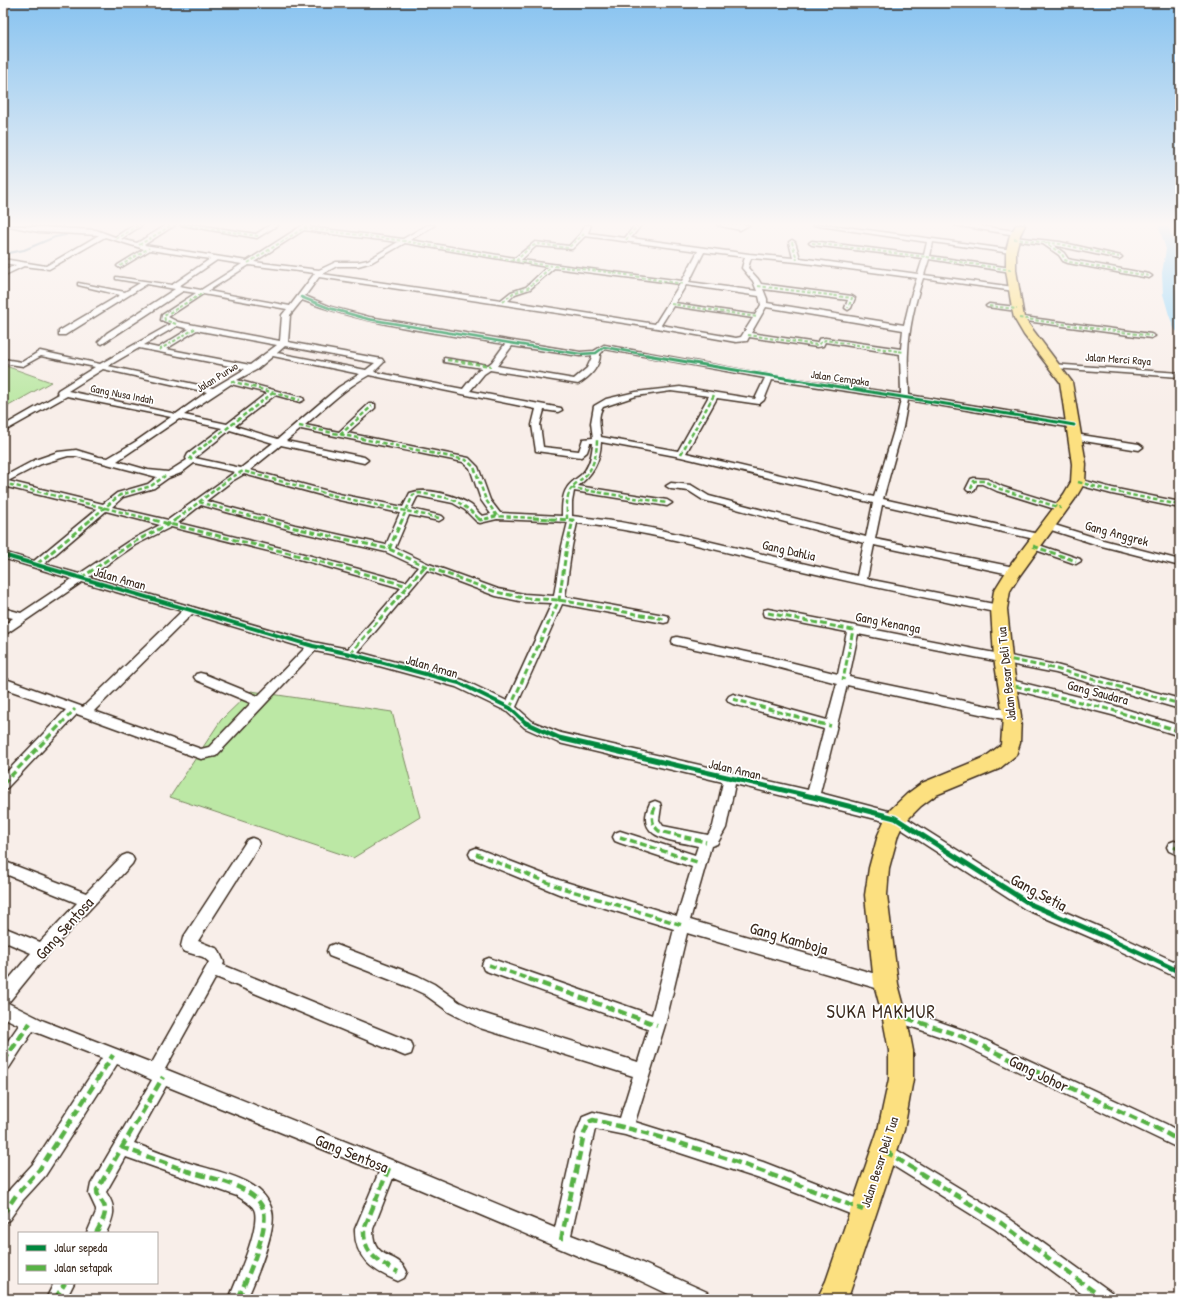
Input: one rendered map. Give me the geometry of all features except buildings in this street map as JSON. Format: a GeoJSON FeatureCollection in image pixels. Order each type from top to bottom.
{"type":"FeatureCollection","features":[{"type":"Feature","properties":{"kind":"main road","name":"Jalan Besar Deli Tua"},"geometry":{"type":"LineString","coordinates":[[832,1299],[838,1288],[863,1210],[885,1151],[891,1130],[901,1080],[901,1051],[894,1014],[886,984],[876,895],[879,868],[888,835],[895,818],[914,800],[929,789],[992,763],[1004,754],[1011,743],[1012,716],[1003,658],[999,609],[1002,591],[1014,571],[1061,508],[1078,482],[1080,464],[1066,382],[1030,335],[1018,313],[1013,286]]}},
{"type":"Feature","properties":{"kind":"street"},"geometry":{"type":"LineString","coordinates":[[88,286],[125,294]]}},
{"type":"Feature","properties":{"kind":"street"},"geometry":{"type":"LineString","coordinates":[[62,333],[139,286]]}},
{"type":"Feature","properties":{"kind":"street"},"geometry":{"type":"LineString","coordinates":[[166,286],[292,308]]}},
{"type":"Feature","properties":{"kind":"street"},"geometry":{"type":"LineString","coordinates":[[3,632],[22,617],[132,543],[171,523],[229,479],[243,471],[300,426],[354,380],[368,372],[379,361],[196,328],[165,320],[164,316],[214,286]]}},
{"type":"Feature","properties":{"kind":"street"},"geometry":{"type":"LineString","coordinates":[[284,343],[286,315],[310,286]]}},
{"type":"Feature","properties":{"kind":"street"},"geometry":{"type":"LineString","coordinates":[[396,286],[740,340],[744,340],[748,335],[764,305],[764,299],[758,286],[852,298],[848,308]]}},
{"type":"Feature","properties":{"kind":"street"},"geometry":{"type":"LineString","coordinates":[[503,302],[513,293],[530,286]]}},
{"type":"Feature","properties":{"kind":"street"},"geometry":{"type":"LineString","coordinates":[[657,326],[683,286]]}},
{"type":"Feature","properties":{"kind":"street"},"geometry":{"type":"LineString","coordinates":[[698,286],[761,294]]}},
{"type":"Feature","properties":{"kind":"street"},"geometry":{"type":"LineString","coordinates":[[861,580],[878,501],[906,397],[904,352],[907,328],[917,286]]}},
{"type":"Feature","properties":{"kind":"street"},"geometry":{"type":"LineString","coordinates":[[991,286],[1014,289]]}},
{"type":"Feature","properties":{"kind":"street"},"geometry":{"type":"LineString","coordinates":[[102,342],[110,335],[182,288]]}},
{"type":"Feature","properties":{"kind":"street"},"geometry":{"type":"LineString","coordinates":[[301,297],[329,308],[368,319],[578,354],[596,353],[596,358],[591,368],[580,380],[575,382],[490,366],[446,360]]}},
{"type":"Feature","properties":{"kind":"street"},"geometry":{"type":"LineString","coordinates":[[672,304],[757,317]]}},
{"type":"Feature","properties":{"kind":"street"},"geometry":{"type":"LineString","coordinates":[[764,305],[907,328]]}},
{"type":"Feature","properties":{"kind":"street"},"geometry":{"type":"LineString","coordinates":[[989,306],[1018,313],[1151,336]]}},
{"type":"Feature","properties":{"kind":"street"},"geometry":{"type":"LineString","coordinates":[[3,429],[64,393],[102,366],[176,324]]}},
{"type":"Feature","properties":{"kind":"street"},"geometry":{"type":"LineString","coordinates":[[159,350],[196,328]]}},
{"type":"Feature","properties":{"kind":"street"},"geometry":{"type":"LineString","coordinates":[[748,335],[817,345],[820,344],[822,340],[826,340],[904,352]]}},
{"type":"Feature","properties":{"kind":"street","name":"Jalan Purwo"},"geometry":{"type":"LineString","coordinates":[[108,461],[144,441],[214,391],[272,354],[284,343]]}},
{"type":"Feature","properties":{"kind":"street"},"geometry":{"type":"LineString","coordinates":[[465,392],[481,372],[495,364],[510,343]]}},
{"type":"Feature","properties":{"kind":"street"},"geometry":{"type":"LineString","coordinates":[[138,346],[252,368]]}},
{"type":"Feature","properties":{"kind":"street","name":"Jalan Cempaka"},"geometry":{"type":"LineString","coordinates":[[596,353],[604,347],[770,376],[906,397],[1075,431],[1138,447]]}},
{"type":"Feature","properties":{"kind":"street"},"geometry":{"type":"LineString","coordinates":[[3,361],[23,364],[40,353],[214,391]]}},
{"type":"Feature","properties":{"kind":"street"},"geometry":{"type":"LineString","coordinates":[[272,354],[558,410]]}},
{"type":"Feature","properties":{"kind":"street","name":"Jalan Merci Raya"},"geometry":{"type":"LineString","coordinates":[[1054,366],[1180,375]]}},
{"type":"Feature","properties":{"kind":"street"},"geometry":{"type":"LineString","coordinates":[[510,708],[559,600],[570,519],[566,506],[568,496],[571,488],[592,466],[595,458],[597,439],[596,410],[600,404],[636,394],[662,389],[680,389],[758,402],[767,387],[770,376]]}},
{"type":"Feature","properties":{"kind":"street"},"geometry":{"type":"LineString","coordinates":[[231,381],[300,400]]}},
{"type":"Feature","properties":{"kind":"street"},"geometry":{"type":"LineString","coordinates":[[192,460],[190,458],[191,456],[274,392]]}},
{"type":"Feature","properties":{"kind":"street","name":"Gang Nusa Indah"},"geometry":{"type":"LineString","coordinates":[[64,393],[179,416],[228,427],[278,442],[364,460]]}},
{"type":"Feature","properties":{"kind":"street"},"geometry":{"type":"LineString","coordinates":[[681,454],[714,395]]}},
{"type":"Feature","properties":{"kind":"street"},"geometry":{"type":"LineString","coordinates":[[340,435],[372,406]]}},
{"type":"Feature","properties":{"kind":"street"},"geometry":{"type":"LineString","coordinates":[[541,407],[536,425],[538,448],[580,454],[583,452],[586,441],[597,439],[681,454],[878,501],[1040,537],[1076,561]]}},
{"type":"Feature","properties":{"kind":"street"},"geometry":{"type":"LineString","coordinates":[[300,426],[466,460],[474,467],[486,500],[497,516]]}},
{"type":"Feature","properties":{"kind":"street"},"geometry":{"type":"LineString","coordinates":[[3,482],[14,474],[56,455],[65,453],[74,453],[165,476]]}},
{"type":"Feature","properties":{"kind":"street"},"geometry":{"type":"LineString","coordinates":[[36,564],[102,508],[122,494],[151,486],[192,460],[243,471],[339,497],[439,518]]}},
{"type":"Feature","properties":{"kind":"street"},"geometry":{"type":"LineString","coordinates":[[971,489],[974,481],[981,480],[1000,489],[1061,508]]}},
{"type":"Feature","properties":{"kind":"street"},"geometry":{"type":"LineString","coordinates":[[3,482],[102,508],[171,523],[289,553],[408,586]]}},
{"type":"Feature","properties":{"kind":"street"},"geometry":{"type":"LineString","coordinates":[[1078,482],[1112,491],[1180,505]]}},
{"type":"Feature","properties":{"kind":"street"},"geometry":{"type":"LineString","coordinates":[[670,486],[691,488],[706,498],[870,541],[1014,571]]}},
{"type":"Feature","properties":{"kind":"street"},"geometry":{"type":"LineString","coordinates":[[571,488],[667,504]]}},
{"type":"Feature","properties":{"kind":"street","name":"Gang Dahlia"},"geometry":{"type":"LineString","coordinates":[[406,511],[413,496],[419,493],[458,500],[469,508],[480,520],[497,516],[570,519],[620,525],[861,580],[999,609]]}},
{"type":"Feature","properties":{"kind":"street"},"geometry":{"type":"LineString","coordinates":[[199,502],[295,528],[389,548],[425,566],[496,592],[524,598],[559,600],[664,619]]}},
{"type":"Feature","properties":{"kind":"street"},"geometry":{"type":"LineString","coordinates":[[389,548],[406,511]]}},
{"type":"Feature","properties":{"kind":"street","name":"Gang Anggrek"},"geometry":{"type":"LineString","coordinates":[[1040,537],[1101,543],[1180,563]]}},
{"type":"Feature","properties":{"kind":"street","name":"Jalan Aman"},"geometry":{"type":"LineString","coordinates":[[3,555],[313,646],[350,654],[459,683],[510,708],[529,725],[559,738],[812,797],[895,818]]}},
{"type":"Feature","properties":{"kind":"street"},"geometry":{"type":"LineString","coordinates":[[350,654],[425,566]]}},
{"type":"Feature","properties":{"kind":"street"},"geometry":{"type":"LineString","coordinates":[[3,784],[190,610]]}},
{"type":"Feature","properties":{"kind":"street"},"geometry":{"type":"LineString","coordinates":[[3,612],[22,617]]}},
{"type":"Feature","properties":{"kind":"street","name":"Gang Kenanga"},"geometry":{"type":"LineString","coordinates":[[768,613],[1003,658],[1071,673],[1180,704]]}},
{"type":"Feature","properties":{"kind":"street"},"geometry":{"type":"LineString","coordinates":[[812,797],[843,680],[853,630]]}},
{"type":"Feature","properties":{"kind":"street"},"geometry":{"type":"LineString","coordinates":[[677,642],[761,659],[843,680],[1012,716]]}},
{"type":"Feature","properties":{"kind":"street"},"geometry":{"type":"LineString","coordinates":[[3,683],[203,754],[212,752],[259,701],[288,674],[313,646]]}},
{"type":"Feature","properties":{"kind":"street"},"geometry":{"type":"LineString","coordinates":[[200,677],[259,701]]}},
{"type":"Feature","properties":{"kind":"street","name":"Gang Saudara"},"geometry":{"type":"LineString","coordinates":[[1007,684],[1112,710],[1180,731]]}},
{"type":"Feature","properties":{"kind":"street"},"geometry":{"type":"LineString","coordinates":[[733,699],[831,726]]}},
{"type":"Feature","properties":{"kind":"street"},"geometry":{"type":"LineString","coordinates":[[655,807],[651,822],[659,831],[706,842],[712,840],[716,835],[722,815],[730,778]]}},
{"type":"Feature","properties":{"kind":"street","name":"Gang Setia"},"geometry":{"type":"LineString","coordinates":[[895,818],[1030,904],[1104,936],[1180,972]]}},
{"type":"Feature","properties":{"kind":"street"},"geometry":{"type":"LineString","coordinates":[[620,837],[700,863]]}},
{"type":"Feature","properties":{"kind":"street"},"geometry":{"type":"LineString","coordinates":[[625,1127],[657,1025],[682,925],[706,842]]}},
{"type":"Feature","properties":{"kind":"street"},"geometry":{"type":"LineString","coordinates":[[97,1232],[103,1220],[105,1208],[96,1195],[97,1190],[159,1075],[217,962],[212,952],[187,946],[252,844]]}},
{"type":"Feature","properties":{"kind":"street","name":"Gang Kamboja"},"geometry":{"type":"LineString","coordinates":[[476,854],[559,887],[682,925],[886,984]]}},
{"type":"Feature","properties":{"kind":"street","name":"Gang Sentosa"},"geometry":{"type":"LineString","coordinates":[[3,998],[42,950],[127,860]]}},
{"type":"Feature","properties":{"kind":"street"},"geometry":{"type":"LineString","coordinates":[[3,867],[88,901]]}},
{"type":"Feature","properties":{"kind":"street"},"geometry":{"type":"LineString","coordinates":[[3,934],[42,950]]}},
{"type":"Feature","properties":{"kind":"street"},"geometry":{"type":"LineString","coordinates":[[334,951],[413,981],[428,989],[454,1007],[480,1020],[642,1071]]}},
{"type":"Feature","properties":{"kind":"street"},"geometry":{"type":"LineString","coordinates":[[489,964],[657,1025]]}},
{"type":"Feature","properties":{"kind":"street"},"geometry":{"type":"LineString","coordinates":[[214,969],[405,1048]]}},
{"type":"Feature","properties":{"kind":"street","name":"Gang Sentosa"},"geometry":{"type":"LineString","coordinates":[[3,1009],[30,1023],[113,1055],[592,1253],[625,1264],[700,1299]]}},
{"type":"Feature","properties":{"kind":"street","name":"Gang Johor"},"geometry":{"type":"LineString","coordinates":[[894,1014],[962,1036],[1160,1130],[1180,1142]]}},
{"type":"Feature","properties":{"kind":"street"},"geometry":{"type":"LineString","coordinates":[[3,1062],[30,1023]]}},
{"type":"Feature","properties":{"kind":"street"},"geometry":{"type":"LineString","coordinates":[[3,1214],[12,1201],[39,1170],[113,1055]]}},
{"type":"Feature","properties":{"kind":"street"},"geometry":{"type":"LineString","coordinates":[[561,1240],[586,1128],[593,1120],[625,1127],[762,1171],[863,1210]]}},
{"type":"Feature","properties":{"kind":"street"},"geometry":{"type":"LineString","coordinates":[[121,1147],[230,1184],[260,1202],[264,1213],[264,1225],[249,1274],[238,1299]]}},
{"type":"Feature","properties":{"kind":"street"},"geometry":{"type":"LineString","coordinates":[[885,1151],[1001,1223],[1104,1299]]}},
{"type":"Feature","properties":{"kind":"street"},"geometry":{"type":"LineString","coordinates":[[389,1168],[364,1228],[363,1236],[366,1246],[373,1257],[398,1272]]}},
{"type":"Feature","properties":{"kind":"street"},"geometry":{"type":"LineString","coordinates":[[55,1299],[64,1284]]}},
{"type":"Feature","properties":{"kind":"green space"},"geometry":{"type":"Polygon","coordinates":[[[3,365],[51,382],[3,409],[3,365]]]}},
{"type":"Feature","properties":{"kind":"green space"},"geometry":{"type":"Polygon","coordinates":[[[251,691],[392,712],[420,817],[353,858],[170,797],[221,720],[251,691]]]}},
{"type":"Feature","properties":{"kind":"waterway"},"geometry":{"type":"LineString","coordinates":[[1168,286],[1172,308],[1180,328]]}},
{"type":"Feature","properties":{"kind":"marked path"},"geometry":{"type":"LineString","coordinates":[[503,302],[513,293],[530,286]]}},
{"type":"Feature","properties":{"kind":"marked path"},"geometry":{"type":"LineString","coordinates":[[758,286],[852,298],[848,308]]}},
{"type":"Feature","properties":{"kind":"marked path"},"geometry":{"type":"LineString","coordinates":[[176,324],[165,320],[164,316],[203,293]]}},
{"type":"Feature","properties":{"kind":"marked path"},"geometry":{"type":"LineString","coordinates":[[671,304],[757,317]]}},
{"type":"Feature","properties":{"kind":"marked path"},"geometry":{"type":"LineString","coordinates":[[989,306],[1017,309]]}},
{"type":"Feature","properties":{"kind":"marked path"},"geometry":{"type":"LineString","coordinates":[[1019,318],[1151,336]]}},
{"type":"Feature","properties":{"kind":"marked path"},"geometry":{"type":"LineString","coordinates":[[159,350],[196,328]]}},
{"type":"Feature","properties":{"kind":"marked path"},"geometry":{"type":"LineString","coordinates":[[748,335],[817,345],[825,340],[904,352]]}},
{"type":"Feature","properties":{"kind":"marked path"},"geometry":{"type":"LineString","coordinates":[[447,360],[491,366]]}},
{"type":"Feature","properties":{"kind":"marked path"},"geometry":{"type":"LineString","coordinates":[[231,381],[300,400]]}},
{"type":"Feature","properties":{"kind":"marked path"},"geometry":{"type":"LineString","coordinates":[[192,460],[190,458],[191,456],[274,392]]}},
{"type":"Feature","properties":{"kind":"marked path"},"geometry":{"type":"LineString","coordinates":[[681,454],[714,395]]}},
{"type":"Feature","properties":{"kind":"marked path"},"geometry":{"type":"LineString","coordinates":[[340,435],[372,406]]}},
{"type":"Feature","properties":{"kind":"marked path"},"geometry":{"type":"LineString","coordinates":[[299,426],[466,460],[474,467],[486,500],[497,516],[573,520],[567,546],[559,600],[510,708]]}},
{"type":"Feature","properties":{"kind":"marked path"},"geometry":{"type":"LineString","coordinates":[[567,519],[567,502],[569,493],[592,467],[596,453],[597,439]]}},
{"type":"Feature","properties":{"kind":"marked path"},"geometry":{"type":"LineString","coordinates":[[199,502],[229,479],[243,471],[339,497],[406,511],[389,549]]}},
{"type":"Feature","properties":{"kind":"marked path"},"geometry":{"type":"LineString","coordinates":[[37,564],[120,495],[151,486],[165,476]]}},
{"type":"Feature","properties":{"kind":"marked path"},"geometry":{"type":"LineString","coordinates":[[971,489],[974,481],[984,481],[1000,489],[1061,508]]}},
{"type":"Feature","properties":{"kind":"marked path"},"geometry":{"type":"LineString","coordinates":[[1078,482],[1112,491],[1180,505]]}},
{"type":"Feature","properties":{"kind":"marked path"},"geometry":{"type":"LineString","coordinates":[[3,483],[289,553],[408,586]]}},
{"type":"Feature","properties":{"kind":"marked path"},"geometry":{"type":"LineString","coordinates":[[571,488],[667,503]]}},
{"type":"Feature","properties":{"kind":"marked path"},"geometry":{"type":"LineString","coordinates":[[439,518],[406,511],[413,495],[419,493],[444,497],[456,501],[469,508],[480,520],[497,516]]}},
{"type":"Feature","properties":{"kind":"marked path"},"geometry":{"type":"LineString","coordinates":[[81,578],[132,543],[171,523],[199,502],[295,528],[389,549],[425,566],[496,592],[524,598],[559,600],[664,619]]}},
{"type":"Feature","properties":{"kind":"marked path"},"geometry":{"type":"LineString","coordinates":[[1033,546],[1076,561]]}},
{"type":"Feature","properties":{"kind":"marked path"},"geometry":{"type":"LineString","coordinates":[[350,654],[425,566]]}},
{"type":"Feature","properties":{"kind":"marked path"},"geometry":{"type":"LineString","coordinates":[[768,613],[853,630],[843,680]]}},
{"type":"Feature","properties":{"kind":"marked path"},"geometry":{"type":"LineString","coordinates":[[1003,658],[1056,669],[1180,704]]}},
{"type":"Feature","properties":{"kind":"marked path"},"geometry":{"type":"LineString","coordinates":[[1007,684],[1112,710],[1180,731]]}},
{"type":"Feature","properties":{"kind":"marked path"},"geometry":{"type":"LineString","coordinates":[[733,699],[831,726]]}},
{"type":"Feature","properties":{"kind":"marked path"},"geometry":{"type":"LineString","coordinates":[[3,784],[75,709]]}},
{"type":"Feature","properties":{"kind":"marked path"},"geometry":{"type":"LineString","coordinates":[[655,807],[652,820],[654,826],[659,831],[706,842]]}},
{"type":"Feature","properties":{"kind":"marked path"},"geometry":{"type":"LineString","coordinates":[[620,837],[700,863]]}},
{"type":"Feature","properties":{"kind":"marked path"},"geometry":{"type":"LineString","coordinates":[[1174,847],[1180,850]]}},
{"type":"Feature","properties":{"kind":"marked path"},"geometry":{"type":"LineString","coordinates":[[476,854],[559,887],[682,925]]}},
{"type":"Feature","properties":{"kind":"marked path"},"geometry":{"type":"LineString","coordinates":[[489,965],[657,1025]]}},
{"type":"Feature","properties":{"kind":"marked path"},"geometry":{"type":"LineString","coordinates":[[894,1014],[961,1036],[1160,1130],[1180,1141]]}},
{"type":"Feature","properties":{"kind":"marked path"},"geometry":{"type":"LineString","coordinates":[[3,1062],[30,1023]]}},
{"type":"Feature","properties":{"kind":"marked path"},"geometry":{"type":"LineString","coordinates":[[3,1214],[17,1194],[39,1170],[113,1055]]}},
{"type":"Feature","properties":{"kind":"marked path"},"geometry":{"type":"LineString","coordinates":[[96,1232],[105,1212],[104,1205],[98,1196],[97,1190],[163,1077]]}},
{"type":"Feature","properties":{"kind":"marked path"},"geometry":{"type":"LineString","coordinates":[[561,1240],[584,1134],[589,1122],[593,1120],[625,1127],[763,1171],[863,1210]]}},
{"type":"Feature","properties":{"kind":"marked path"},"geometry":{"type":"LineString","coordinates":[[121,1147],[187,1171],[232,1185],[253,1196],[260,1203],[264,1212],[262,1230],[255,1255],[238,1299]]}},
{"type":"Feature","properties":{"kind":"marked path"},"geometry":{"type":"LineString","coordinates":[[885,1151],[1001,1223],[1104,1299]]}},
{"type":"Feature","properties":{"kind":"marked path"},"geometry":{"type":"LineString","coordinates":[[389,1168],[364,1229],[364,1238],[368,1251],[378,1260],[398,1272]]}},
{"type":"Feature","properties":{"kind":"marked path"},"geometry":{"type":"LineString","coordinates":[[55,1299],[64,1284]]}},
{"type":"Feature","properties":{"kind":"cycle path"},"geometry":{"type":"LineString","coordinates":[[301,297],[329,308],[368,319],[510,343],[580,354],[596,353],[604,347],[782,379],[905,397],[1074,425]]}},
{"type":"Feature","properties":{"kind":"cycle path"},"geometry":{"type":"LineString","coordinates":[[3,555],[313,646],[350,654],[459,683],[510,708],[529,725],[559,738],[813,797],[895,818],[1030,904],[1104,936],[1180,972]]}},
{"type":"Feature","properties":{"kind":"district","name":"SUKA MAKMUR"},"geometry":{"type":"Point","coordinates":[881,1012]}}]}
